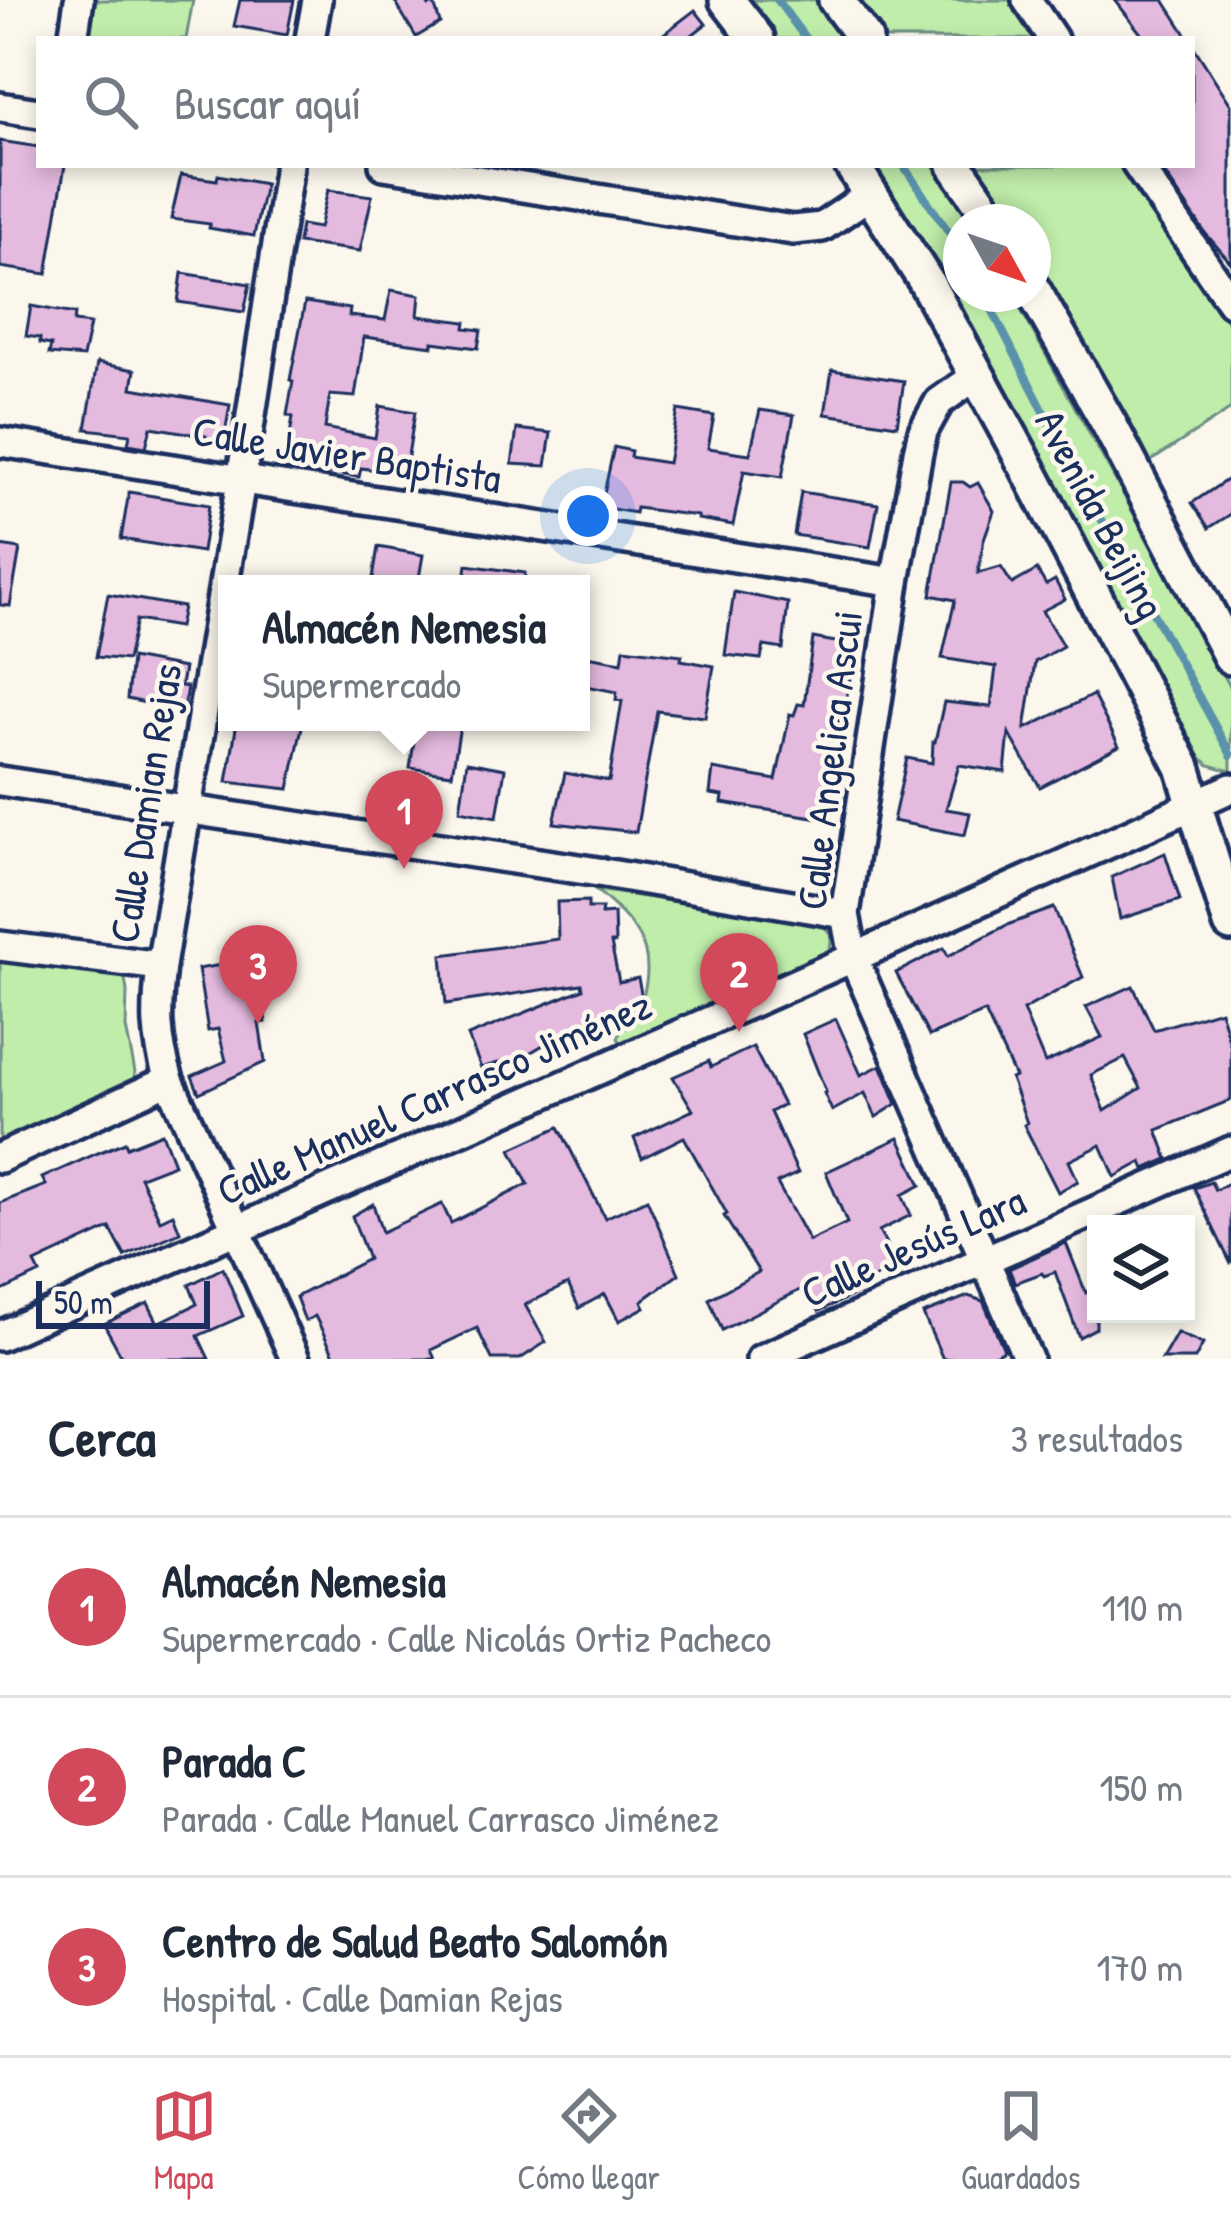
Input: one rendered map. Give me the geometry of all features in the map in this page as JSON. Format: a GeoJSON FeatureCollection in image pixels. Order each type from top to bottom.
{"type":"FeatureCollection","features":[{"type":"Feature","properties":{"kind":"main road"},"geometry":{"type":"LineString","coordinates":[[727,0],[755,36]]}},
{"type":"Feature","properties":{"kind":"main road"},"geometry":{"type":"LineString","coordinates":[[836,0],[863,36]]}},
{"type":"Feature","properties":{"kind":"main road"},"geometry":{"type":"LineString","coordinates":[[958,168],[982,204]]}},
{"type":"Feature","properties":{"kind":"main road","name":"Avenida Beijing"},"geometry":{"type":"LineString","coordinates":[[862,179],[925,280],[1026,465],[1183,767],[1231,924]]}},
{"type":"Feature","properties":{"kind":"main road","name":"Avenida Beijing"},"geometry":{"type":"LineString","coordinates":[[1045,312],[1231,656]]}},
{"type":"Feature","properties":{"kind":"street"},"geometry":{"type":"LineString","coordinates":[[73,36],[79,0]]}},
{"type":"Feature","properties":{"kind":"street"},"geometry":{"type":"LineString","coordinates":[[311,36],[317,0]]}},
{"type":"Feature","properties":{"kind":"street"},"geometry":{"type":"LineString","coordinates":[[1027,0],[1051,36]]}},
{"type":"Feature","properties":{"kind":"street"},"geometry":{"type":"LineString","coordinates":[[0,106],[36,112]]}},
{"type":"Feature","properties":{"kind":"street","name":"Calle Damian Rejas"},"geometry":{"type":"LineString","coordinates":[[226,575],[289,168]]}},
{"type":"Feature","properties":{"kind":"street"},"geometry":{"type":"LineString","coordinates":[[403,168],[793,230],[821,227],[862,179]]}},
{"type":"Feature","properties":{"kind":"street"},"geometry":{"type":"LineString","coordinates":[[1139,168],[1231,302]]}},
{"type":"Feature","properties":{"kind":"street","name":"Calle Angelica Ascui"},"geometry":{"type":"LineString","coordinates":[[976,376],[939,402],[923,430],[845,914],[853,957],[1028,1359]]}},
{"type":"Feature","properties":{"kind":"street","name":"Calle Javier Baptista"},"geometry":{"type":"LineString","coordinates":[[0,442],[895,582]]}},
{"type":"Feature","properties":{"kind":"street","name":"Calle Damian Rejas"},"geometry":{"type":"LineString","coordinates":[[218,622],[161,966],[158,1048],[296,1359]]}},
{"type":"Feature","properties":{"kind":"street"},"geometry":{"type":"LineString","coordinates":[[0,781],[845,914]]}},
{"type":"Feature","properties":{"kind":"street","name":"Calle Manuel Carrasco Jiménez"},"geometry":{"type":"LineString","coordinates":[[0,1336],[1231,788]]}},
{"type":"Feature","properties":{"kind":"street"},"geometry":{"type":"LineString","coordinates":[[0,946],[161,966]]}},
{"type":"Feature","properties":{"kind":"street"},"geometry":{"type":"LineString","coordinates":[[0,1158],[169,1080]]}},
{"type":"Feature","properties":{"kind":"street","name":"Calle Jesús Lara"},"geometry":{"type":"LineString","coordinates":[[761,1359],[1231,1151]]}},
{"type":"Feature","properties":{"kind":"green space"},"geometry":{"type":"Polygon","coordinates":[[[89,0],[193,0],[187,36],[83,36],[89,0]]]}},
{"type":"Feature","properties":{"kind":"green space"},"geometry":{"type":"Polygon","coordinates":[[[742,0],[816,0],[843,36],[768,36],[742,0]]]}},
{"type":"Feature","properties":{"kind":"green space"},"geometry":{"type":"Polygon","coordinates":[[[858,0],[1016,0],[1039,36],[884,36],[858,0]]]}},
{"type":"Feature","properties":{"kind":"green space"},"geometry":{"type":"Polygon","coordinates":[[[863,168],[935,168],[959,204],[943,204],[943,303],[863,168]]]}},
{"type":"Feature","properties":{"kind":"green space"},"geometry":{"type":"Polygon","coordinates":[[[977,168],[1126,168],[1231,327],[1231,409],[1148,463],[1051,290],[1051,204],[1001,204],[977,168]]]}},
{"type":"Feature","properties":{"kind":"green space"},"geometry":{"type":"Polygon","coordinates":[[[948,312],[1022,312],[1231,688],[1231,771],[1209,765],[1195,753],[1037,461],[948,312]]]}},
{"type":"Feature","properties":{"kind":"green space"},"geometry":{"type":"Polygon","coordinates":[[[596,890],[818,922],[828,931],[830,946],[818,959],[621,1043],[621,1030],[634,1024],[642,1001],[647,965],[628,920],[596,890]]]}},
{"type":"Feature","properties":{"kind":"green space"},"geometry":{"type":"Polygon","coordinates":[[[0,953],[118,970],[127,991],[126,1028],[135,1072],[134,1082],[0,1147],[0,953]]]}},
{"type":"Feature","properties":{"kind":"building"},"geometry":{"type":"Polygon","coordinates":[[[240,0],[294,0],[287,35],[234,26],[240,0]]]}},
{"type":"Feature","properties":{"kind":"building"},"geometry":{"type":"Polygon","coordinates":[[[394,0],[434,4],[440,23],[415,36],[394,0]]]}},
{"type":"Feature","properties":{"kind":"building"},"geometry":{"type":"Polygon","coordinates":[[[1115,0],[1164,0],[1187,36],[1143,36],[1115,0]]]}},
{"type":"Feature","properties":{"kind":"building"},"geometry":{"type":"Polygon","coordinates":[[[695,10],[706,24],[691,36],[661,36],[695,10]]]}},
{"type":"Feature","properties":{"kind":"building"},"geometry":{"type":"Polygon","coordinates":[[[1195,49],[1231,105],[1231,263],[1161,168],[1195,168],[1195,49]]]}},
{"type":"Feature","properties":{"kind":"building"},"geometry":{"type":"Polygon","coordinates":[[[0,141],[36,147],[36,168],[65,168],[47,274],[0,267],[0,141]]]}},
{"type":"Feature","properties":{"kind":"building"},"geometry":{"type":"Polygon","coordinates":[[[181,175],[217,180],[218,175],[265,184],[254,236],[171,219],[181,175]]]}},
{"type":"Feature","properties":{"kind":"building"},"geometry":{"type":"Polygon","coordinates":[[[328,190],[372,196],[360,251],[298,243],[301,225],[319,228],[328,190]]]}},
{"type":"Feature","properties":{"kind":"building"},"geometry":{"type":"Polygon","coordinates":[[[182,273],[250,284],[244,312],[178,302],[182,273]]]}},
{"type":"Feature","properties":{"kind":"building"},"geometry":{"type":"Polygon","coordinates":[[[391,290],[420,295],[418,316],[466,322],[465,328],[481,330],[478,348],[364,337],[355,397],[330,395],[325,428],[375,438],[380,406],[415,412],[405,474],[361,468],[359,477],[322,472],[324,458],[287,453],[293,417],[287,415],[290,380],[305,302],[350,309],[349,316],[385,320],[391,290]]]}},
{"type":"Feature","properties":{"kind":"building"},"geometry":{"type":"Polygon","coordinates":[[[31,306],[75,314],[74,322],[90,324],[83,357],[49,354],[51,345],[26,336],[31,306]]]}},
{"type":"Feature","properties":{"kind":"building"},"geometry":{"type":"Polygon","coordinates":[[[97,363],[135,370],[132,388],[230,405],[223,445],[205,442],[206,436],[151,427],[146,447],[128,444],[130,434],[86,429],[97,363]]]}},
{"type":"Feature","properties":{"kind":"building"},"geometry":{"type":"Polygon","coordinates":[[[832,370],[904,381],[897,425],[825,414],[832,370]]]}},
{"type":"Feature","properties":{"kind":"building"},"geometry":{"type":"Polygon","coordinates":[[[678,410],[714,416],[708,448],[750,454],[760,410],[794,415],[782,477],[744,471],[733,525],[698,516],[601,507],[614,447],[631,451],[630,457],[668,463],[678,410]]]}},
{"type":"Feature","properties":{"kind":"building"},"geometry":{"type":"Polygon","coordinates":[[[517,429],[551,433],[546,466],[512,464],[517,429]]]}},
{"type":"Feature","properties":{"kind":"building"},"geometry":{"type":"Polygon","coordinates":[[[1231,477],[1231,514],[1209,528],[1192,503],[1231,477]]]}},
{"type":"Feature","properties":{"kind":"building"},"geometry":{"type":"Polygon","coordinates":[[[951,482],[970,487],[978,483],[994,511],[978,573],[1001,567],[1012,584],[1037,570],[1046,585],[1055,580],[1065,599],[1042,611],[1063,646],[1035,662],[1025,729],[1093,695],[1119,746],[1040,787],[1009,733],[1005,772],[959,765],[946,809],[970,813],[965,835],[893,821],[907,758],[932,763],[944,702],[991,707],[996,667],[942,658],[955,600],[931,595],[951,482]]]}},
{"type":"Feature","properties":{"kind":"building"},"geometry":{"type":"Polygon","coordinates":[[[129,492],[209,505],[202,552],[121,539],[129,492]]]}},
{"type":"Feature","properties":{"kind":"building"},"geometry":{"type":"Polygon","coordinates":[[[801,492],[878,504],[870,547],[794,535],[801,492]]]}},
{"type":"Feature","properties":{"kind":"building"},"geometry":{"type":"Polygon","coordinates":[[[0,546],[20,549],[10,606],[0,605],[0,546]]]}},
{"type":"Feature","properties":{"kind":"building"},"geometry":{"type":"Polygon","coordinates":[[[378,547],[423,555],[420,575],[373,575],[378,547]]]}},
{"type":"Feature","properties":{"kind":"building"},"geometry":{"type":"Polygon","coordinates":[[[467,565],[525,573],[525,575],[465,575],[467,565]]]}},
{"type":"Feature","properties":{"kind":"building"},"geometry":{"type":"Polygon","coordinates":[[[734,592],[788,603],[783,649],[764,646],[761,659],[725,655],[734,592]]]}},
{"type":"Feature","properties":{"kind":"building"},"geometry":{"type":"Polygon","coordinates":[[[108,594],[183,607],[179,627],[136,620],[127,660],[96,657],[108,594]]]}},
{"type":"Feature","properties":{"kind":"building"},"geometry":{"type":"Polygon","coordinates":[[[813,638],[841,643],[837,671],[851,673],[820,818],[722,803],[723,796],[710,794],[713,769],[776,780],[790,714],[794,715],[798,704],[804,705],[813,638]]]}},
{"type":"Feature","properties":{"kind":"building"},"geometry":{"type":"Polygon","coordinates":[[[624,648],[682,655],[681,660],[714,666],[705,717],[657,711],[636,832],[554,823],[565,773],[609,781],[622,701],[616,700],[617,692],[590,687],[590,657],[622,662],[624,648]]]}},
{"type":"Feature","properties":{"kind":"building"},"geometry":{"type":"Polygon","coordinates":[[[131,658],[184,668],[183,711],[127,699],[131,658]]]}},
{"type":"Feature","properties":{"kind":"building"},"geometry":{"type":"Polygon","coordinates":[[[236,731],[301,731],[289,789],[227,782],[236,731]]]}},
{"type":"Feature","properties":{"kind":"building"},"geometry":{"type":"Polygon","coordinates":[[[416,731],[459,731],[452,774],[410,768],[416,731]]]}},
{"type":"Feature","properties":{"kind":"building"},"geometry":{"type":"Polygon","coordinates":[[[467,762],[505,769],[497,817],[460,810],[467,762]]]}},
{"type":"Feature","properties":{"kind":"building"},"geometry":{"type":"Polygon","coordinates":[[[1165,853],[1180,900],[1120,919],[1112,877],[1165,853]]]}},
{"type":"Feature","properties":{"kind":"building"},"geometry":{"type":"Polygon","coordinates":[[[588,901],[588,908],[602,908],[601,914],[614,913],[615,943],[611,943],[619,982],[638,978],[642,998],[632,1000],[636,1020],[545,1044],[526,1055],[481,1068],[468,1036],[583,989],[582,984],[446,1004],[442,955],[558,939],[557,902],[588,901]]]}},
{"type":"Feature","properties":{"kind":"building"},"geometry":{"type":"Polygon","coordinates":[[[1054,908],[1083,977],[1023,1010],[1045,1063],[1102,1037],[1086,1007],[1133,986],[1154,1030],[1220,1010],[1231,1047],[1231,1100],[1157,1130],[1168,1159],[1145,1169],[1142,1162],[1115,1177],[1101,1145],[1069,1161],[1078,1181],[1058,1192],[1024,1125],[1011,1079],[1015,1077],[985,1012],[929,1036],[896,973],[944,948],[948,956],[1007,925],[1054,908]],[[1125,1058],[1091,1075],[1105,1111],[1141,1088],[1125,1058]]]}},
{"type":"Feature","properties":{"kind":"building"},"geometry":{"type":"Polygon","coordinates":[[[256,959],[266,1022],[259,1023],[265,1062],[199,1093],[192,1076],[226,1061],[218,1029],[208,1031],[198,969],[256,959]]]}},
{"type":"Feature","properties":{"kind":"building"},"geometry":{"type":"Polygon","coordinates":[[[836,1019],[861,1075],[881,1065],[897,1104],[876,1117],[865,1093],[832,1111],[824,1093],[803,1034],[836,1019]]]}},
{"type":"Feature","properties":{"kind":"building"},"geometry":{"type":"Polygon","coordinates":[[[753,1047],[783,1105],[770,1112],[798,1173],[777,1183],[809,1241],[847,1223],[826,1172],[899,1138],[921,1185],[902,1195],[911,1215],[879,1231],[899,1267],[853,1287],[856,1294],[819,1311],[806,1287],[722,1330],[709,1299],[759,1272],[684,1137],[642,1158],[634,1138],[693,1110],[673,1077],[709,1061],[711,1067],[753,1047]]]}},
{"type":"Feature","properties":{"kind":"building"},"geometry":{"type":"Polygon","coordinates":[[[559,1127],[605,1218],[647,1199],[679,1274],[642,1301],[645,1307],[619,1321],[605,1294],[579,1308],[568,1284],[525,1305],[546,1342],[520,1359],[492,1359],[477,1328],[431,1350],[435,1359],[336,1359],[315,1316],[305,1321],[296,1297],[368,1259],[352,1216],[373,1204],[382,1232],[442,1204],[451,1223],[528,1184],[511,1149],[559,1127]]]}},
{"type":"Feature","properties":{"kind":"building"},"geometry":{"type":"Polygon","coordinates":[[[162,1133],[174,1164],[140,1177],[160,1220],[173,1214],[180,1232],[125,1256],[110,1228],[35,1263],[40,1273],[0,1292],[0,1203],[46,1185],[42,1178],[98,1153],[162,1133]]]}},
{"type":"Feature","properties":{"kind":"building"},"geometry":{"type":"Polygon","coordinates":[[[1211,1182],[1215,1190],[1231,1182],[1231,1264],[1194,1188],[1211,1182]]]}},
{"type":"Feature","properties":{"kind":"building"},"geometry":{"type":"Polygon","coordinates":[[[1066,1243],[1087,1292],[1087,1323],[1096,1323],[1096,1328],[1079,1337],[1055,1272],[1015,1283],[1009,1269],[1066,1243]]]}},
{"type":"Feature","properties":{"kind":"building"},"geometry":{"type":"Polygon","coordinates":[[[223,1268],[243,1316],[198,1336],[209,1359],[123,1359],[104,1324],[148,1303],[158,1323],[197,1304],[189,1285],[223,1268]]]}},
{"type":"Feature","properties":{"kind":"building"},"geometry":{"type":"Polygon","coordinates":[[[968,1296],[983,1301],[1004,1350],[986,1359],[943,1359],[923,1314],[968,1296]]]}},
{"type":"Feature","properties":{"kind":"building"},"geometry":{"type":"Polygon","coordinates":[[[1177,1333],[1203,1344],[1195,1359],[1162,1359],[1177,1333]]]}},
{"type":"Feature","properties":{"kind":"waterway"},"geometry":{"type":"LineString","coordinates":[[777,0],[804,36]]}},
{"type":"Feature","properties":{"kind":"waterway"},"geometry":{"type":"LineString","coordinates":[[905,168],[943,224]]}},
{"type":"Feature","properties":{"kind":"waterway"},"geometry":{"type":"LineString","coordinates":[[993,312],[1231,755]]}},
{"type":"Feature","properties":{"kind":"place","name":"Almacén Nemesia"},"geometry":{"type":"Point","coordinates":[404,869]}},
{"type":"Feature","properties":{"kind":"place","name":"Centro de Salud Beato Salomón"},"geometry":{"type":"Point","coordinates":[258,1024]}},
{"type":"Feature","properties":{"kind":"place","name":"Parada C"},"geometry":{"type":"Point","coordinates":[739,1032]}}]}
